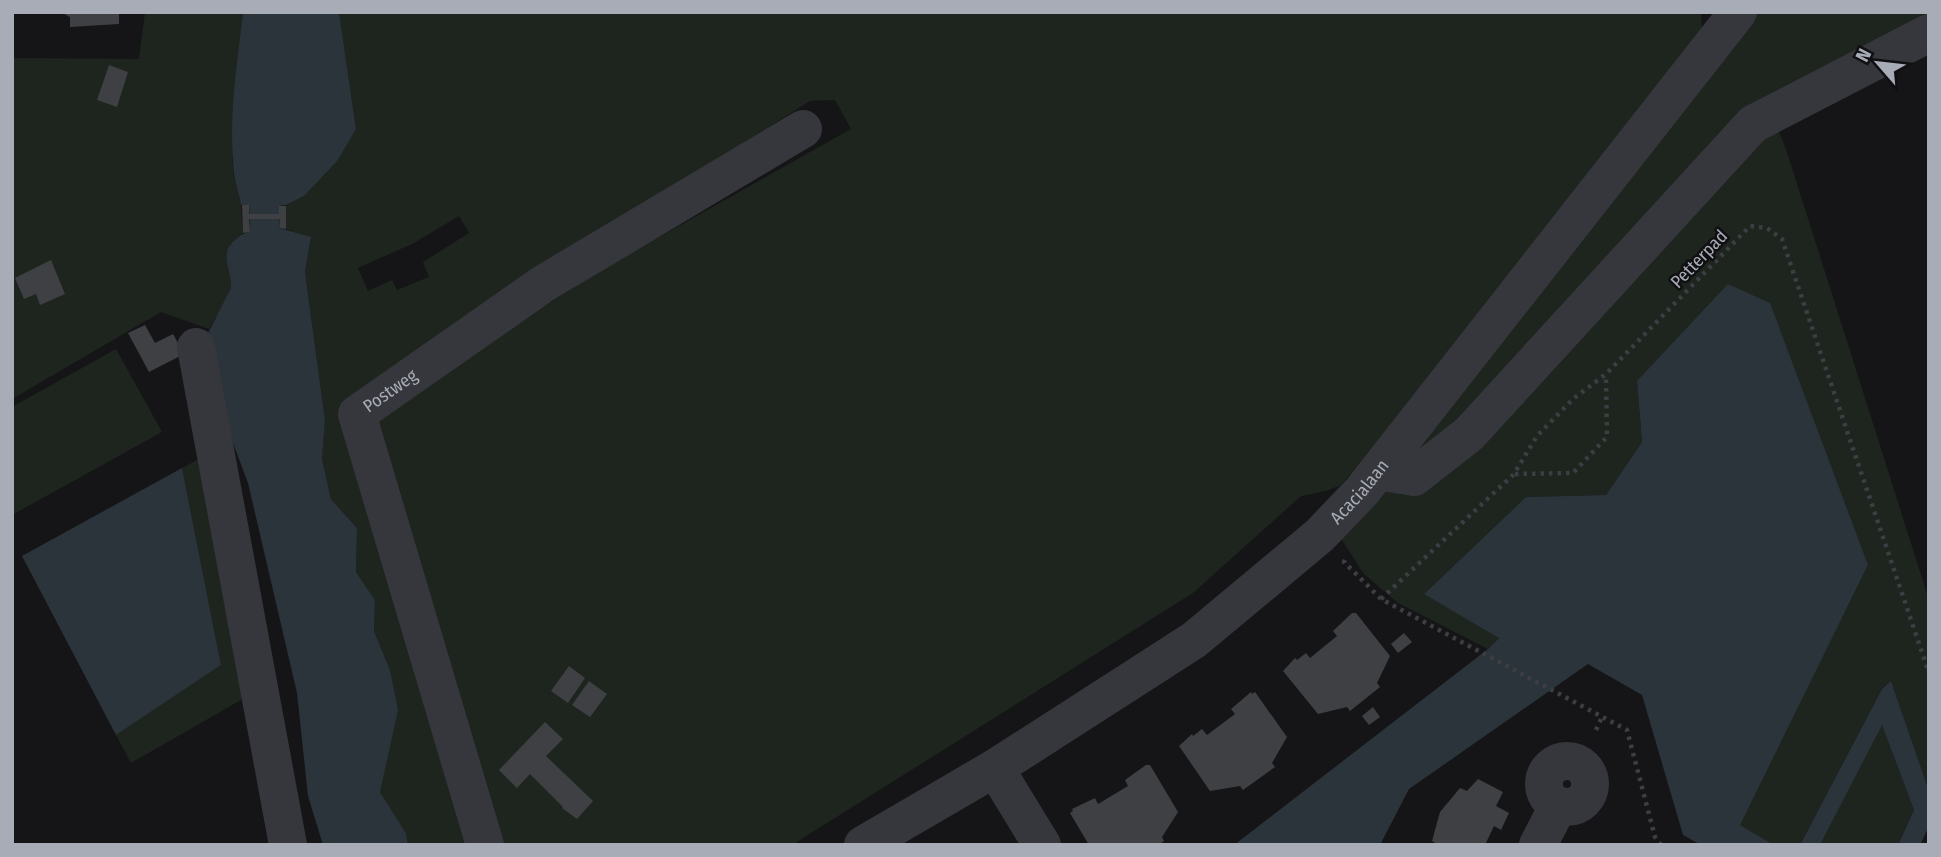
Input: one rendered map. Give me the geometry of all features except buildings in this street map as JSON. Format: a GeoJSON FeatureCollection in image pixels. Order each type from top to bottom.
{"type":"FeatureCollection","features":[{"type":"Feature","properties":{"kind":"street","name":"Acacialaan"},"geometry":{"type":"LineString","coordinates":[[863,845],[995,768],[1194,640],[1320,535],[1378,471],[1738,12]]}},
{"type":"Feature","properties":{"kind":"street"},"geometry":{"type":"LineString","coordinates":[[1378,471],[1414,477],[1469,434],[1753,124],[1929,33]]}},
{"type":"Feature","properties":{"kind":"street","name":"Postweg"},"geometry":{"type":"LineString","coordinates":[[485,845],[357,414],[543,284],[803,129]]}},
{"type":"Feature","properties":{"kind":"street"},"geometry":{"type":"LineString","coordinates":[[196,347],[288,845]]}},
{"type":"Feature","properties":{"kind":"street"},"geometry":{"type":"LineString","coordinates":[[995,768],[1042,845]]}},
{"type":"Feature","properties":{"kind":"street"},"geometry":{"type":"LineString","coordinates":[[1538,845],[1558,806]]}},
{"type":"Feature","properties":{"kind":"path","name":"Petterpad"},"geometry":{"type":"LineString","coordinates":[[1381,599],[1514,474],[1537,436],[1573,399],[1606,374],[1750,226],[1767,228],[1782,239],[1929,673]]}},
{"type":"Feature","properties":{"kind":"path"},"geometry":{"type":"LineString","coordinates":[[1514,474],[1573,473],[1607,437],[1606,374]]}},
{"type":"Feature","properties":{"kind":"path"},"geometry":{"type":"LineString","coordinates":[[1343,562],[1381,599],[1627,730],[1656,837],[1661,845]]}},
{"type":"Feature","properties":{"kind":"path"},"geometry":{"type":"LineString","coordinates":[[1596,730],[1602,717]]}},
{"type":"Feature","properties":{"kind":"shaded area"},"geometry":{"type":"Polygon","coordinates":[[[145,12],[243,12],[235,87],[232,156],[243,233],[228,249],[231,289],[209,329],[161,312],[12,399],[12,58],[139,59],[145,12]]]}},
{"type":"Feature","properties":{"kind":"shaded area"},"geometry":{"type":"Polygon","coordinates":[[[243,12],[339,12],[356,129],[337,161],[304,196],[279,206],[280,228],[311,237],[305,272],[325,420],[322,459],[331,499],[357,528],[356,572],[375,600],[374,631],[390,670],[398,710],[380,792],[406,833],[408,845],[323,845],[308,796],[297,693],[248,483],[233,443],[208,333],[231,288],[227,251],[242,234],[250,232],[249,204],[241,205],[232,153],[234,92],[243,12]]]}},
{"type":"Feature","properties":{"kind":"shaded area"},"geometry":{"type":"Polygon","coordinates":[[[339,12],[1701,12],[1702,31],[1341,485],[1301,496],[1193,593],[792,845],[498,845],[367,416],[620,259],[851,129],[835,100],[810,101],[534,275],[349,408],[475,845],[408,845],[406,833],[380,792],[391,738],[390,670],[374,631],[375,600],[356,572],[357,528],[331,499],[322,459],[325,420],[305,272],[311,238],[286,229],[286,205],[304,196],[356,129],[339,12]],[[459,216],[414,243],[358,268],[368,291],[392,280],[397,290],[429,277],[423,262],[469,233],[459,216]]]}},
{"type":"Feature","properties":{"kind":"shaded area"},"geometry":{"type":"Polygon","coordinates":[[[1758,12],[1929,12],[1929,20],[1754,111],[1431,450],[1411,453],[1758,12]]]}},
{"type":"Feature","properties":{"kind":"shaded area"},"geometry":{"type":"Polygon","coordinates":[[[1774,119],[1786,149],[1929,600],[1929,791],[1891,681],[1882,689],[1800,845],[1774,845],[1739,825],[1868,565],[1637,381],[1642,442],[1606,495],[1526,497],[1425,593],[1500,637],[1488,649],[1398,603],[1363,573],[1340,537],[1382,488],[1416,492],[1774,119]]]}},
{"type":"Feature","properties":{"kind":"shaded area"},"geometry":{"type":"Polygon","coordinates":[[[1728,284],[1770,303],[1868,565],[1740,825],[1774,845],[1701,845],[1683,835],[1642,695],[1588,664],[1409,789],[1380,845],[1234,845],[1499,638],[1424,594],[1526,497],[1606,495],[1642,442],[1637,381],[1728,284]]]}},
{"type":"Feature","properties":{"kind":"shaded area"},"geometry":{"type":"Polygon","coordinates":[[[116,349],[162,432],[12,515],[12,407],[116,349]]]}},
{"type":"Feature","properties":{"kind":"shaded area"},"geometry":{"type":"Polygon","coordinates":[[[210,453],[255,692],[131,763],[116,735],[221,665],[182,468],[210,453]]]}},
{"type":"Feature","properties":{"kind":"shaded area"},"geometry":{"type":"Polygon","coordinates":[[[182,468],[221,665],[116,735],[22,556],[182,468]]]}},
{"type":"Feature","properties":{"kind":"shaded area"},"geometry":{"type":"Polygon","coordinates":[[[1891,681],[1929,791],[1929,826],[1920,845],[1898,845],[1914,810],[1882,725],[1820,845],[1800,845],[1882,689],[1891,681]]]}},
{"type":"Feature","properties":{"kind":"shaded area"},"geometry":{"type":"Polygon","coordinates":[[[1882,724],[1914,810],[1898,845],[1820,845],[1882,724]]]}}]}
